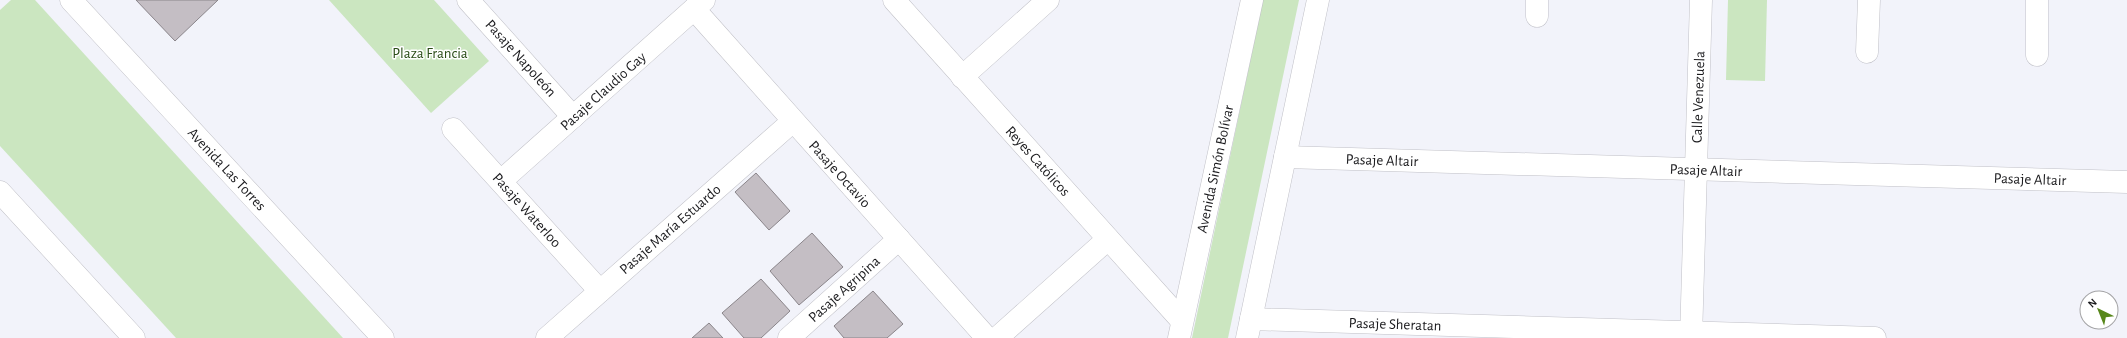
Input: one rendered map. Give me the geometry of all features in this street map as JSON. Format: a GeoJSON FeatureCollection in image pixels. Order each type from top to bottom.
{"type":"FeatureCollection","features":[{"type":"Feature","properties":{"kind":"street","name":"Avenida Las Torres"},"geometry":{"type":"LineString","coordinates":[[71,0],[383,338]]}},
{"type":"Feature","properties":{"kind":"street","name":"Pasaje Napoleón"},"geometry":{"type":"LineString","coordinates":[[468,0],[574,117]]}},
{"type":"Feature","properties":{"kind":"street","name":"Reyes Católicos"},"geometry":{"type":"LineString","coordinates":[[894,0],[1108,239],[1180,330]]}},
{"type":"Feature","properties":{"kind":"street"},"geometry":{"type":"LineString","coordinates":[[962,77],[1048,0]]}},
{"type":"Feature","properties":{"kind":"street","name":"Avenida Simón Bolívar"},"geometry":{"type":"LineString","coordinates":[[1180,330],[1252,0]]}},
{"type":"Feature","properties":{"kind":"street"},"geometry":{"type":"LineString","coordinates":[[1249,329],[1318,0]]}},
{"type":"Feature","properties":{"kind":"street","name":"Calle Venezuela"},"geometry":{"type":"LineString","coordinates":[[1691,335],[1700,0]]}},
{"type":"Feature","properties":{"kind":"street"},"geometry":{"type":"LineString","coordinates":[[1867,52],[1869,0]]}},
{"type":"Feature","properties":{"kind":"street"},"geometry":{"type":"LineString","coordinates":[[2037,0],[2037,55]]}},
{"type":"Feature","properties":{"kind":"street","name":"Pasaje Claudio Gay"},"geometry":{"type":"LineString","coordinates":[[501,181],[699,5]]}},
{"type":"Feature","properties":{"kind":"street","name":"Pasaje Octavio"},"geometry":{"type":"LineString","coordinates":[[699,5],[793,121],[987,338]]}},
{"type":"Feature","properties":{"kind":"street","name":"Pasaje María Estuardo"},"geometry":{"type":"LineString","coordinates":[[547,338],[793,121]]}},
{"type":"Feature","properties":{"kind":"street","name":"Pasaje Waterloo"},"geometry":{"type":"LineString","coordinates":[[453,129],[600,292]]}},
{"type":"Feature","properties":{"kind":"street","name":"Pasaje Altair"},"geometry":{"type":"LineString","coordinates":[[1285,157],[2127,182]]}},
{"type":"Feature","properties":{"kind":"street"},"geometry":{"type":"LineString","coordinates":[[0,192],[134,338]]}},
{"type":"Feature","properties":{"kind":"street","name":"Pasaje Agripina"},"geometry":{"type":"LineString","coordinates":[[789,338],[898,239]]}},
{"type":"Feature","properties":{"kind":"street"},"geometry":{"type":"LineString","coordinates":[[997,338],[1108,239]]}},
{"type":"Feature","properties":{"kind":"street","name":"Pasaje Sheratan"},"geometry":{"type":"LineString","coordinates":[[1249,329],[1875,338]]}},
{"type":"Feature","properties":{"kind":"green space"},"geometry":{"type":"Polygon","coordinates":[[[11,0],[35,0],[343,338],[176,338],[0,146],[0,10],[11,0]]]}},
{"type":"Feature","properties":{"kind":"green space","name":"Plaza Francia"},"geometry":{"type":"Polygon","coordinates":[[[329,0],[434,0],[489,61],[431,113],[329,0]]]}},
{"type":"Feature","properties":{"kind":"green space"},"geometry":{"type":"Polygon","coordinates":[[[1263,0],[1299,0],[1228,338],[1192,338],[1263,0]]]}},
{"type":"Feature","properties":{"kind":"green space"},"geometry":{"type":"Polygon","coordinates":[[[1728,0],[1767,0],[1765,81],[1726,80],[1728,0]]]}},
{"type":"Feature","properties":{"kind":"building"},"geometry":{"type":"Polygon","coordinates":[[[136,0],[218,0],[175,41],[136,0]]]}},
{"type":"Feature","properties":{"kind":"building"},"geometry":{"type":"Polygon","coordinates":[[[756,173],[790,211],[769,230],[735,192],[756,173]]]}},
{"type":"Feature","properties":{"kind":"building"},"geometry":{"type":"Polygon","coordinates":[[[812,233],[843,267],[799,305],[770,271],[812,233]]]}},
{"type":"Feature","properties":{"kind":"building"},"geometry":{"type":"Polygon","coordinates":[[[761,279],[790,311],[761,338],[744,338],[722,313],[761,279]]]}},
{"type":"Feature","properties":{"kind":"building"},"geometry":{"type":"Polygon","coordinates":[[[873,291],[903,324],[887,338],[844,338],[834,326],[873,291]]]}},
{"type":"Feature","properties":{"kind":"building"},"geometry":{"type":"Polygon","coordinates":[[[709,323],[723,338],[692,338],[709,323]]]}}]}
